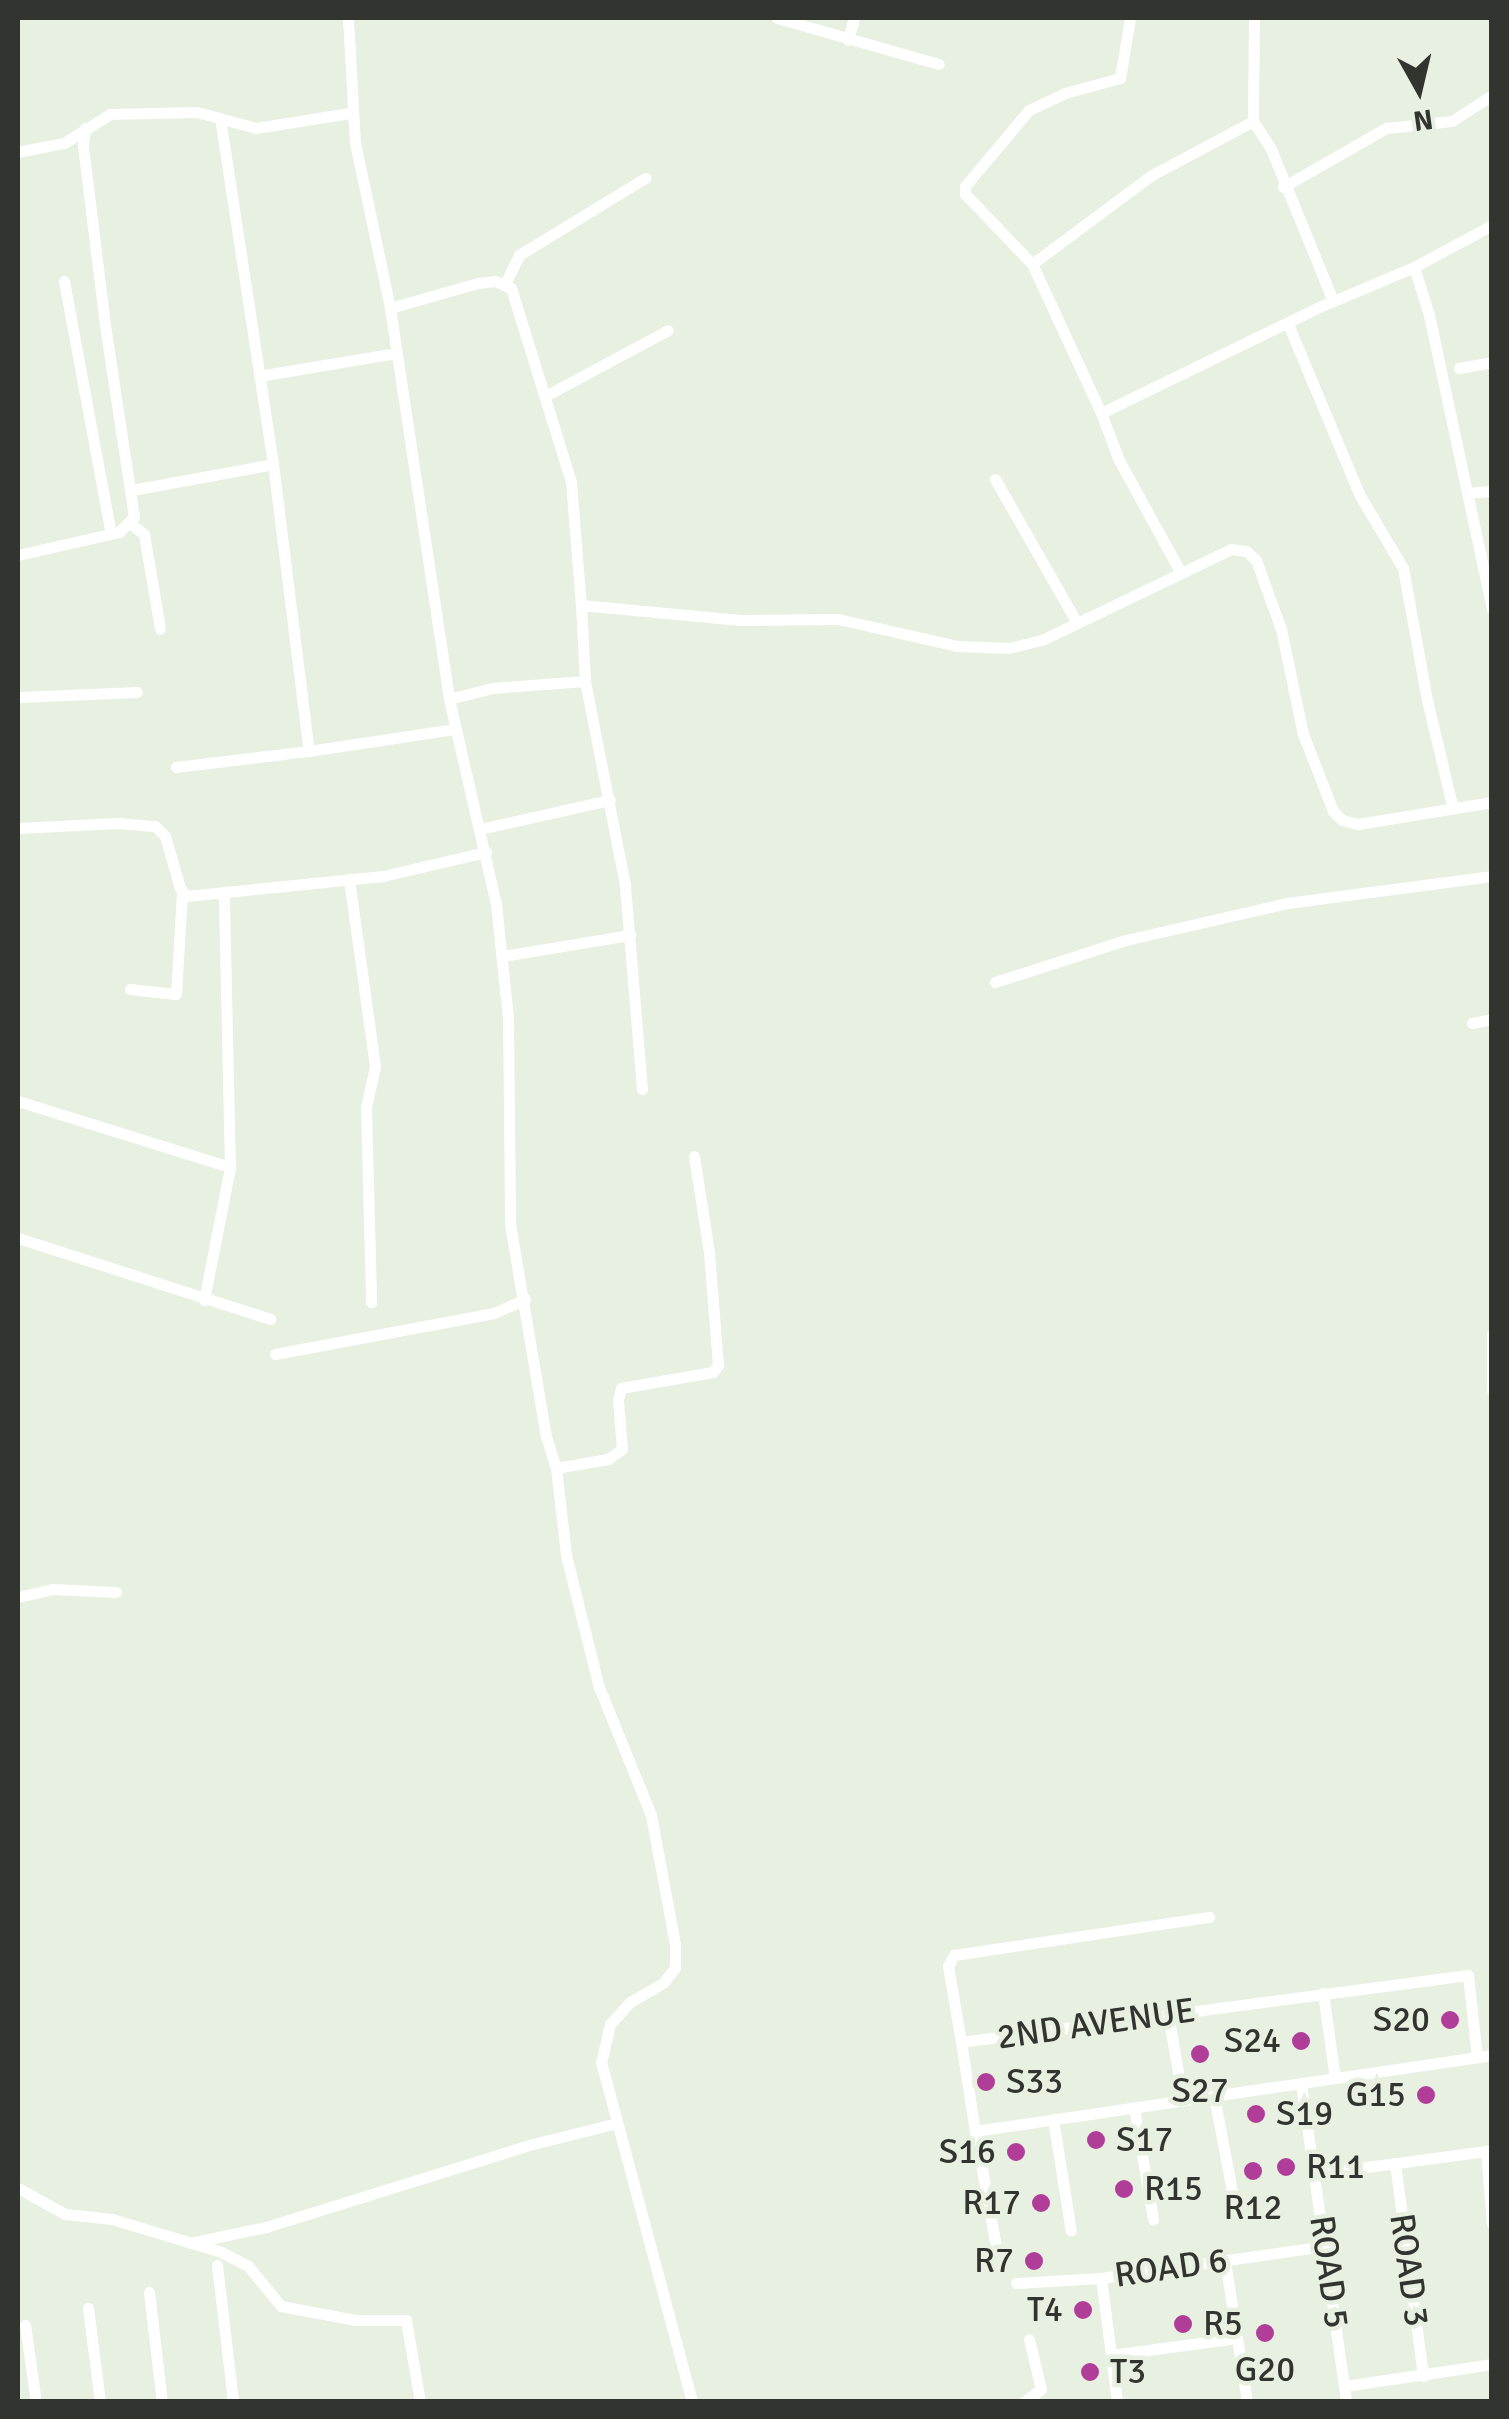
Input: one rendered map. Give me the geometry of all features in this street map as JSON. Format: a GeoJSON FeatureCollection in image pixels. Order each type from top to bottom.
{"type":"FeatureCollection","features":[{"type":"Feature","properties":{"kind":"street"},"geometry":{"type":"LineString","coordinates":[[348,18],[350,114],[390,308],[449,699],[486,852],[503,956],[508,1018],[510,1224],[546,1436],[556,1468],[566,1555],[599,1687],[650,1815],[676,1955],[675,1968],[663,1984],[630,2002],[610,2024],[600,2062],[692,2402]]}},
{"type":"Feature","properties":{"kind":"street"},"geometry":{"type":"LineString","coordinates":[[777,18],[939,64]]}},
{"type":"Feature","properties":{"kind":"street"},"geometry":{"type":"LineString","coordinates":[[848,40],[854,18]]}},
{"type":"Feature","properties":{"kind":"street"},"geometry":{"type":"LineString","coordinates":[[1130,18],[1120,78],[1065,93],[1029,110],[965,186],[966,194],[1032,264],[1101,413],[1118,460],[1181,573]]}},
{"type":"Feature","properties":{"kind":"street"},"geometry":{"type":"LineString","coordinates":[[1254,18],[1253,121],[1271,149],[1283,187],[1333,301]]}},
{"type":"Feature","properties":{"kind":"street"},"geometry":{"type":"LineString","coordinates":[[1283,187],[1386,128],[1452,121],[1492,95]]}},
{"type":"Feature","properties":{"kind":"street"},"geometry":{"type":"LineString","coordinates":[[132,524],[132,490],[77,142],[86,128],[102,116],[157,110],[220,118],[256,128],[350,114]]}},
{"type":"Feature","properties":{"kind":"street"},"geometry":{"type":"LineString","coordinates":[[220,118],[273,464],[310,751]]}},
{"type":"Feature","properties":{"kind":"street"},"geometry":{"type":"LineString","coordinates":[[1032,264],[1152,175],[1253,121]]}},
{"type":"Feature","properties":{"kind":"street"},"geometry":{"type":"LineString","coordinates":[[18,152],[77,142]]}},
{"type":"Feature","properties":{"kind":"street"},"geometry":{"type":"LineString","coordinates":[[505,284],[519,254],[644,178]]}},
{"type":"Feature","properties":{"kind":"street"},"geometry":{"type":"LineString","coordinates":[[1101,413],[1333,301],[1414,267],[1492,225]]}},
{"type":"Feature","properties":{"kind":"street"},"geometry":{"type":"LineString","coordinates":[[1414,267],[1430,315],[1492,609]]}},
{"type":"Feature","properties":{"kind":"street"},"geometry":{"type":"LineString","coordinates":[[64,281],[111,534]]}},
{"type":"Feature","properties":{"kind":"street"},"geometry":{"type":"LineString","coordinates":[[390,308],[478,283],[505,284],[515,293],[570,482],[585,681],[610,800],[630,934],[642,1088]]}},
{"type":"Feature","properties":{"kind":"street"},"geometry":{"type":"LineString","coordinates":[[1288,324],[1359,494],[1403,568],[1426,700],[1453,809]]}},
{"type":"Feature","properties":{"kind":"street"},"geometry":{"type":"LineString","coordinates":[[547,395],[668,330]]}},
{"type":"Feature","properties":{"kind":"street"},"geometry":{"type":"LineString","coordinates":[[260,376],[397,354]]}},
{"type":"Feature","properties":{"kind":"street"},"geometry":{"type":"LineString","coordinates":[[1459,368],[1492,362]]}},
{"type":"Feature","properties":{"kind":"street"},"geometry":{"type":"LineString","coordinates":[[132,490],[273,464]]}},
{"type":"Feature","properties":{"kind":"street"},"geometry":{"type":"LineString","coordinates":[[994,479],[1077,623]]}},
{"type":"Feature","properties":{"kind":"street"},"geometry":{"type":"LineString","coordinates":[[1467,494],[1492,491]]}},
{"type":"Feature","properties":{"kind":"street"},"geometry":{"type":"LineString","coordinates":[[18,556],[111,534],[132,524]]}},
{"type":"Feature","properties":{"kind":"street"},"geometry":{"type":"LineString","coordinates":[[132,524],[144,534],[160,629]]}},
{"type":"Feature","properties":{"kind":"street"},"geometry":{"type":"LineString","coordinates":[[581,606],[740,620],[838,619],[988,649],[1042,640],[1231,548],[1246,551],[1256,560],[1281,629],[1302,734],[1333,811],[1342,820],[1358,824],[1492,802]]}},
{"type":"Feature","properties":{"kind":"street"},"geometry":{"type":"LineString","coordinates":[[449,699],[492,688],[585,681]]}},
{"type":"Feature","properties":{"kind":"street"},"geometry":{"type":"LineString","coordinates":[[18,697],[137,692]]}},
{"type":"Feature","properties":{"kind":"street"},"geometry":{"type":"LineString","coordinates":[[176,767],[455,729]]}},
{"type":"Feature","properties":{"kind":"street"},"geometry":{"type":"LineString","coordinates":[[480,829],[610,800]]}},
{"type":"Feature","properties":{"kind":"street"},"geometry":{"type":"LineString","coordinates":[[18,828],[118,823],[155,826],[165,836],[182,893],[176,994],[130,989]]}},
{"type":"Feature","properties":{"kind":"street"},"geometry":{"type":"LineString","coordinates":[[182,893],[224,895],[349,879],[486,852]]}},
{"type":"Feature","properties":{"kind":"street"},"geometry":{"type":"LineString","coordinates":[[995,982],[1126,940],[1287,903],[1492,876]]}},
{"type":"Feature","properties":{"kind":"street"},"geometry":{"type":"LineString","coordinates":[[349,879],[376,1066],[366,1108],[371,1302]]}},
{"type":"Feature","properties":{"kind":"street"},"geometry":{"type":"LineString","coordinates":[[204,1300],[230,1167],[224,895]]}},
{"type":"Feature","properties":{"kind":"street"},"geometry":{"type":"LineString","coordinates":[[503,956],[630,934]]}},
{"type":"Feature","properties":{"kind":"street"},"geometry":{"type":"LineString","coordinates":[[1472,1023],[1492,1019]]}},
{"type":"Feature","properties":{"kind":"street"},"geometry":{"type":"LineString","coordinates":[[18,1101],[230,1167]]}},
{"type":"Feature","properties":{"kind":"street"},"geometry":{"type":"LineString","coordinates":[[556,1468],[608,1459],[622,1449],[618,1400],[621,1388],[713,1372],[718,1365],[709,1252],[694,1156]]}},
{"type":"Feature","properties":{"kind":"street"},"geometry":{"type":"LineString","coordinates":[[18,1238],[270,1319]]}},
{"type":"Feature","properties":{"kind":"street"},"geometry":{"type":"LineString","coordinates":[[275,1354],[494,1313],[524,1299]]}},
{"type":"Feature","properties":{"kind":"street"},"geometry":{"type":"LineString","coordinates":[[1492,1334],[1492,1390]]}},
{"type":"Feature","properties":{"kind":"street"},"geometry":{"type":"LineString","coordinates":[[18,1597],[52,1589],[116,1592]]}},
{"type":"Feature","properties":{"kind":"street"},"geometry":{"type":"LineString","coordinates":[[962,2042],[948,1966],[954,1955],[1209,1917]]}},
{"type":"Feature","properties":{"kind":"street","name":"2ND AVENUE"},"geometry":{"type":"LineString","coordinates":[[996,2247],[962,2042],[1468,1975],[1477,2057]]}},
{"type":"Feature","properties":{"kind":"street"},"geometry":{"type":"LineString","coordinates":[[1323,1994],[1334,2078]]}},
{"type":"Feature","properties":{"kind":"street"},"geometry":{"type":"LineString","coordinates":[[1168,2014],[1184,2100]]}},
{"type":"Feature","properties":{"kind":"street"},"geometry":{"type":"LineString","coordinates":[[975,2132],[1492,2055]]}},
{"type":"Feature","properties":{"kind":"street","name":"ROAD 5"},"geometry":{"type":"LineString","coordinates":[[1301,2084],[1346,2402]]}},
{"type":"Feature","properties":{"kind":"street"},"geometry":{"type":"LineString","coordinates":[[1214,2096],[1235,2207]]}},
{"type":"Feature","properties":{"kind":"street"},"geometry":{"type":"LineString","coordinates":[[1134,2108],[1154,2219]]}},
{"type":"Feature","properties":{"kind":"street"},"geometry":{"type":"LineString","coordinates":[[1053,2120],[1070,2232]]}},
{"type":"Feature","properties":{"kind":"street"},"geometry":{"type":"LineString","coordinates":[[186,2244],[266,2226],[529,2144],[617,2123]]}},
{"type":"Feature","properties":{"kind":"street"},"geometry":{"type":"LineString","coordinates":[[1314,2174],[1489,2151],[1492,2224]]}},
{"type":"Feature","properties":{"kind":"street","name":"ROAD 3"},"geometry":{"type":"LineString","coordinates":[[1395,2163],[1423,2376]]}},
{"type":"Feature","properties":{"kind":"street"},"geometry":{"type":"LineString","coordinates":[[18,2188],[65,2214],[153,2228],[186,2244],[219,2251],[248,2266],[280,2306],[355,2320],[406,2320],[420,2402]]}},
{"type":"Feature","properties":{"kind":"street","name":"ROAD 6"},"geometry":{"type":"LineString","coordinates":[[1016,2283],[1101,2278],[1325,2246]]}},
{"type":"Feature","properties":{"kind":"street"},"geometry":{"type":"LineString","coordinates":[[1225,2260],[1247,2402]]}},
{"type":"Feature","properties":{"kind":"street"},"geometry":{"type":"LineString","coordinates":[[217,2265],[233,2402]]}},
{"type":"Feature","properties":{"kind":"street"},"geometry":{"type":"LineString","coordinates":[[1101,2278],[1117,2402]]}},
{"type":"Feature","properties":{"kind":"street"},"geometry":{"type":"LineString","coordinates":[[148,2292],[162,2402]]}},
{"type":"Feature","properties":{"kind":"street"},"geometry":{"type":"LineString","coordinates":[[88,2308],[100,2402]]}},
{"type":"Feature","properties":{"kind":"street"},"geometry":{"type":"LineString","coordinates":[[25,2325],[36,2402]]}},
{"type":"Feature","properties":{"kind":"street"},"geometry":{"type":"LineString","coordinates":[[1111,2355],[1237,2338]]}},
{"type":"Feature","properties":{"kind":"street"},"geometry":{"type":"LineString","coordinates":[[1024,2402],[1041,2389],[1029,2339]]}},
{"type":"Feature","properties":{"kind":"street"},"geometry":{"type":"LineString","coordinates":[[1345,2386],[1492,2364]]}},
{"type":"Feature","properties":{"kind":"place","name":"S20"},"geometry":{"type":"Point","coordinates":[1450,2020]}},
{"type":"Feature","properties":{"kind":"place","name":"S24"},"geometry":{"type":"Point","coordinates":[1301,2041]}},
{"type":"Feature","properties":{"kind":"place","name":"S27"},"geometry":{"type":"Point","coordinates":[1200,2054]}},
{"type":"Feature","properties":{"kind":"place","name":"S33"},"geometry":{"type":"Point","coordinates":[986,2082]}},
{"type":"Feature","properties":{"kind":"place","name":"G15"},"geometry":{"type":"Point","coordinates":[1426,2095]}},
{"type":"Feature","properties":{"kind":"place","name":"S19"},"geometry":{"type":"Point","coordinates":[1256,2114]}},
{"type":"Feature","properties":{"kind":"place","name":"S17"},"geometry":{"type":"Point","coordinates":[1096,2140]}},
{"type":"Feature","properties":{"kind":"place","name":"S16"},"geometry":{"type":"Point","coordinates":[1016,2152]}},
{"type":"Feature","properties":{"kind":"place","name":"R11"},"geometry":{"type":"Point","coordinates":[1286,2167]}},
{"type":"Feature","properties":{"kind":"place","name":"R12"},"geometry":{"type":"Point","coordinates":[1253,2171]}},
{"type":"Feature","properties":{"kind":"place","name":"R15"},"geometry":{"type":"Point","coordinates":[1124,2189]}},
{"type":"Feature","properties":{"kind":"place","name":"R17"},"geometry":{"type":"Point","coordinates":[1041,2203]}},
{"type":"Feature","properties":{"kind":"place","name":"R7"},"geometry":{"type":"Point","coordinates":[1034,2261]}},
{"type":"Feature","properties":{"kind":"place","name":"T4"},"geometry":{"type":"Point","coordinates":[1083,2310]}},
{"type":"Feature","properties":{"kind":"place","name":"R5"},"geometry":{"type":"Point","coordinates":[1183,2324]}},
{"type":"Feature","properties":{"kind":"place","name":"G20"},"geometry":{"type":"Point","coordinates":[1265,2333]}},
{"type":"Feature","properties":{"kind":"place","name":"T3"},"geometry":{"type":"Point","coordinates":[1090,2372]}}]}
